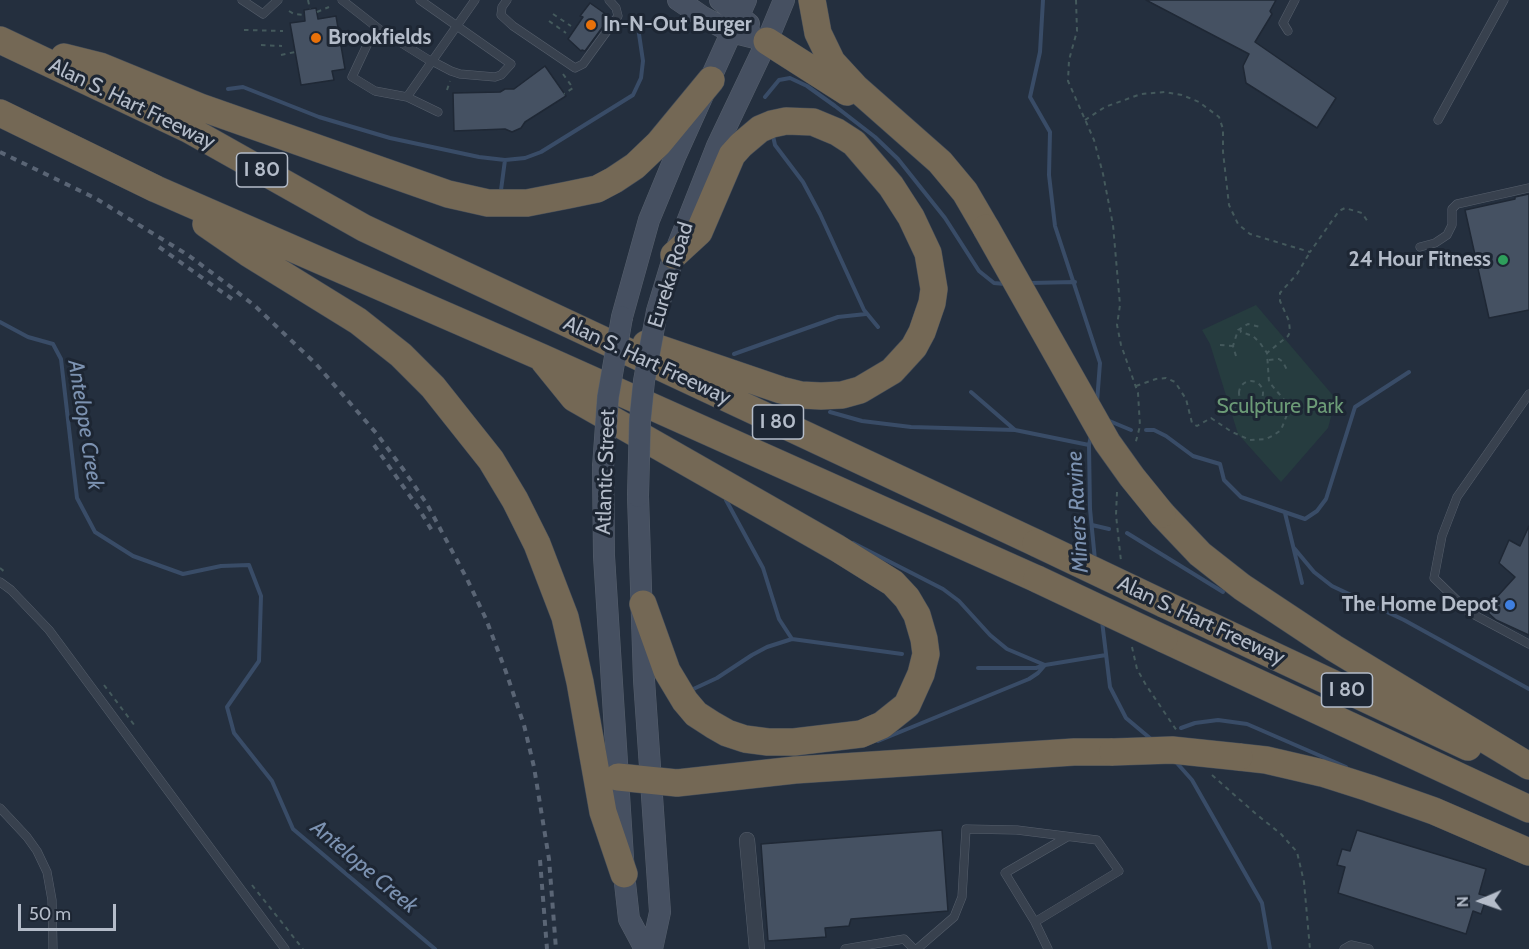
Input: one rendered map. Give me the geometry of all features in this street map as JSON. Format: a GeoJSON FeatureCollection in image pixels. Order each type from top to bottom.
{"type":"FeatureCollection","features":[{"type":"Feature","properties":{"kind":"highway"},"geometry":{"type":"LineString","coordinates":[[812,0],[818,33],[832,62],[855,87],[940,162],[965,192],[1107,441],[1162,514],[1200,554],[1260,600],[1334,648],[1529,766]]}},
{"type":"Feature","properties":{"kind":"highway"},"geometry":{"type":"LineString","coordinates":[[1,40],[100,66],[200,107],[329,153],[448,194],[488,203],[527,203],[597,189],[635,166],[711,80]]}},
{"type":"Feature","properties":{"kind":"highway","name":"Alan S. Hart Freeway"},"geometry":{"type":"LineString","coordinates":[[1,40],[188,129],[364,228],[1529,776]]}},
{"type":"Feature","properties":{"kind":"highway"},"geometry":{"type":"LineString","coordinates":[[767,41],[903,128]]}},
{"type":"Feature","properties":{"kind":"highway","name":"Alan S. Hart Freeway"},"geometry":{"type":"LineString","coordinates":[[0,113],[156,189],[541,357],[1037,579],[1529,809]]}},
{"type":"Feature","properties":{"kind":"highway"},"geometry":{"type":"LineString","coordinates":[[520,301],[781,390],[801,395],[821,396],[842,395],[860,390],[892,371],[914,347],[932,303],[934,289],[928,254],[911,218],[891,186],[854,143],[837,132],[813,122],[786,121],[772,124],[760,129],[741,145],[732,155],[699,232],[674,255]]}},
{"type":"Feature","properties":{"kind":"highway"},"geometry":{"type":"LineString","coordinates":[[156,189],[248,253],[358,321],[392,348],[433,387],[491,460],[515,500],[537,544],[565,617],[580,682],[603,812],[624,874]]}},
{"type":"Feature","properties":{"kind":"highway"},"geometry":{"type":"LineString","coordinates":[[541,357],[574,398],[837,548],[893,583],[907,598],[917,615],[926,654],[921,674],[907,705],[882,725],[861,734],[794,742],[745,739],[712,725],[696,714],[685,701],[667,672],[643,604]]}},
{"type":"Feature","properties":{"kind":"highway"},"geometry":{"type":"LineString","coordinates":[[618,777],[677,783],[795,770],[1074,752],[1172,750],[1266,760],[1322,773],[1434,812],[1529,852]]}},
{"type":"Feature","properties":{"kind":"main road"},"geometry":{"type":"LineString","coordinates":[[678,0],[703,17],[739,16]]}},
{"type":"Feature","properties":{"kind":"main road"},"geometry":{"type":"LineString","coordinates":[[720,0],[767,41]]}},
{"type":"Feature","properties":{"kind":"main road","name":"Eureka Road"},"geometry":{"type":"LineString","coordinates":[[643,604],[638,496],[640,420],[644,381],[657,311],[674,255],[717,147],[784,0]]}},
{"type":"Feature","properties":{"kind":"main road","name":"Atlantic Street"},"geometry":{"type":"LineString","coordinates":[[645,949],[629,919],[624,874],[603,545],[603,467],[613,361],[633,270],[649,220],[739,16]]}},
{"type":"Feature","properties":{"kind":"main road"},"geometry":{"type":"LineString","coordinates":[[643,604],[645,680],[660,912],[652,949]]}},
{"type":"Feature","properties":{"kind":"street"},"geometry":{"type":"LineString","coordinates":[[747,840],[757,949]]}},
{"type":"Feature","properties":{"kind":"lane"},"geometry":{"type":"LineString","coordinates":[[242,0],[263,14],[278,0]]}},
{"type":"Feature","properties":{"kind":"lane"},"geometry":{"type":"LineString","coordinates":[[342,0],[379,29],[451,71],[495,77],[501,75],[512,64],[420,0]]}},
{"type":"Feature","properties":{"kind":"lane"},"geometry":{"type":"LineString","coordinates":[[407,97],[475,0]]}},
{"type":"Feature","properties":{"kind":"lane"},"geometry":{"type":"LineString","coordinates":[[507,0],[502,7],[501,15],[513,26],[575,68],[583,64],[618,16],[616,8],[609,0]]}},
{"type":"Feature","properties":{"kind":"lane"},"geometry":{"type":"LineString","coordinates":[[1288,31],[1283,23],[1295,0]]}},
{"type":"Feature","properties":{"kind":"lane"},"geometry":{"type":"LineString","coordinates":[[1438,120],[1504,0]]}},
{"type":"Feature","properties":{"kind":"lane"},"geometry":{"type":"LineString","coordinates":[[379,29],[367,45],[352,77],[375,91],[407,97],[438,112]]}},
{"type":"Feature","properties":{"kind":"lane"},"geometry":{"type":"LineString","coordinates":[[1420,247],[1435,243],[1447,235],[1452,225],[1452,209],[1457,204],[1529,188]]}},
{"type":"Feature","properties":{"kind":"lane"},"geometry":{"type":"LineString","coordinates":[[1529,394],[1457,497],[1442,536],[1434,578],[1469,612],[1529,645]]}},
{"type":"Feature","properties":{"kind":"lane"},"geometry":{"type":"LineString","coordinates":[[0,582],[49,630],[285,949]]}},
{"type":"Feature","properties":{"kind":"lane"},"geometry":{"type":"LineString","coordinates":[[0,808],[27,837],[47,872],[52,900],[53,949]]}},
{"type":"Feature","properties":{"kind":"lane"},"geometry":{"type":"LineString","coordinates":[[845,949],[904,939],[916,949],[954,916],[962,897],[966,829],[1017,830],[1097,840],[1119,872],[1035,922]]}},
{"type":"Feature","properties":{"kind":"lane"},"geometry":{"type":"LineString","coordinates":[[1048,949],[1035,922],[1005,873],[1067,837]]}},
{"type":"Feature","properties":{"kind":"lane"},"geometry":{"type":"LineString","coordinates":[[1344,949],[1351,945],[1369,949]]}},
{"type":"Feature","properties":{"kind":"path"},"geometry":{"type":"LineString","coordinates":[[308,0],[310,9]]}},
{"type":"Feature","properties":{"kind":"path"},"geometry":{"type":"LineString","coordinates":[[317,12],[329,7]]}},
{"type":"Feature","properties":{"kind":"path"},"geometry":{"type":"LineString","coordinates":[[289,11],[304,15]]}},
{"type":"Feature","properties":{"kind":"path"},"geometry":{"type":"LineString","coordinates":[[553,14],[571,26]]}},
{"type":"Feature","properties":{"kind":"path"},"geometry":{"type":"LineString","coordinates":[[549,21],[566,33]]}},
{"type":"Feature","properties":{"kind":"path"},"geometry":{"type":"LineString","coordinates":[[244,30],[283,31]]}},
{"type":"Feature","properties":{"kind":"path"},"geometry":{"type":"LineString","coordinates":[[261,45],[282,46]]}},
{"type":"Feature","properties":{"kind":"path"},"geometry":{"type":"LineString","coordinates":[[281,54],[295,52]]}},
{"type":"Feature","properties":{"kind":"path"},"geometry":{"type":"LineString","coordinates":[[559,69],[573,88],[564,94]]}},
{"type":"Feature","properties":{"kind":"path"},"geometry":{"type":"LineString","coordinates":[[1085,120],[1105,107],[1141,94],[1165,92],[1199,102],[1219,117],[1223,129],[1225,183],[1229,206],[1238,224],[1251,234],[1310,252]]}},
{"type":"Feature","properties":{"kind":"path"},"geometry":{"type":"LineString","coordinates":[[1268,353],[1290,332],[1289,321],[1280,301],[1280,293],[1297,274],[1339,210],[1345,208],[1362,213],[1368,222]]}},
{"type":"Feature","properties":{"kind":"path"},"geometry":{"type":"LineString","coordinates":[[1236,356],[1233,346],[1240,327],[1248,324],[1260,327]]}},
{"type":"Feature","properties":{"kind":"path"},"geometry":{"type":"LineString","coordinates":[[1136,386],[1166,378],[1175,382],[1186,399],[1192,423],[1197,426],[1211,418],[1241,436],[1257,440],[1274,435],[1281,430],[1288,412],[1286,402],[1269,382],[1268,353],[1253,336],[1241,332],[1240,327]]}},
{"type":"Feature","properties":{"kind":"path"},"geometry":{"type":"LineString","coordinates":[[1220,345],[1233,346]]}},
{"type":"Feature","properties":{"kind":"path"},"geometry":{"type":"LineString","coordinates":[[1269,360],[1279,359],[1287,370]]}},
{"type":"Feature","properties":{"kind":"path"},"geometry":{"type":"LineString","coordinates":[[1254,381],[1261,386],[1263,394],[1257,404],[1245,405],[1240,399],[1240,387],[1246,382],[1254,381]]}},
{"type":"Feature","properties":{"kind":"path"},"geometry":{"type":"LineString","coordinates":[[1261,386],[1269,382]]}},
{"type":"Feature","properties":{"kind":"green space","name":"Sculpture Park"},"geometry":{"type":"Polygon","coordinates":[[[1256,305],[1336,399],[1328,428],[1281,482],[1238,434],[1210,344],[1202,330],[1256,305]]]}},
{"type":"Feature","properties":{"kind":"building"},"geometry":{"type":"Polygon","coordinates":[[[1146,0],[1276,0],[1270,11],[1272,14],[1255,42],[1336,98],[1317,128],[1246,83],[1243,66],[1249,54],[1146,0]]]}},
{"type":"Feature","properties":{"kind":"building","name":"In-N-Out Burger"},"geometry":{"type":"Polygon","coordinates":[[[590,3],[610,17],[585,51],[581,51],[568,39],[590,3]]]}},
{"type":"Feature","properties":{"kind":"building","name":"Brookfields"},"geometry":{"type":"Polygon","coordinates":[[[316,8],[318,19],[336,16],[345,69],[332,71],[334,80],[301,85],[290,23],[305,21],[304,10],[316,8]]]}},
{"type":"Feature","properties":{"kind":"building"},"geometry":{"type":"Polygon","coordinates":[[[545,66],[566,96],[512,132],[505,129],[454,131],[453,93],[500,92],[505,89],[514,89],[545,66]]]}},
{"type":"Feature","properties":{"kind":"building","name":"24 Hour Fitness"},"geometry":{"type":"Polygon","coordinates":[[[1529,194],[1529,310],[1489,318],[1465,210],[1529,194]]]}},
{"type":"Feature","properties":{"kind":"building","name":"The Home Depot"},"geometry":{"type":"Polygon","coordinates":[[[1529,526],[1529,635],[1496,620],[1485,610],[1515,577],[1499,563],[1509,540],[1520,546],[1529,526]]]}},
{"type":"Feature","properties":{"kind":"building"},"geometry":{"type":"Polygon","coordinates":[[[942,830],[948,911],[851,919],[849,926],[825,928],[826,937],[768,941],[761,844],[942,830]]]}},
{"type":"Feature","properties":{"kind":"building"},"geometry":{"type":"Polygon","coordinates":[[[1357,830],[1486,869],[1479,894],[1487,896],[1481,914],[1473,911],[1466,934],[1338,893],[1345,867],[1337,865],[1342,849],[1350,851],[1357,830]]]}},
{"type":"Feature","properties":{"kind":"waterway","name":"Miners Ravine"},"geometry":{"type":"LineString","coordinates":[[1043,0],[1040,52],[1030,97],[1050,132],[1049,175],[1055,226],[1100,363],[1097,402]]}},
{"type":"Feature","properties":{"kind":"waterway"},"geometry":{"type":"LineString","coordinates":[[228,89],[243,87],[319,117],[390,138],[479,157],[505,160],[525,158],[541,152],[633,95],[641,78],[643,61],[639,34]]}},
{"type":"Feature","properties":{"kind":"waterway"},"geometry":{"type":"LineString","coordinates":[[765,97],[779,80],[790,78],[807,86],[875,137],[898,159],[945,218],[979,271],[994,283],[1005,284]]}},
{"type":"Feature","properties":{"kind":"waterway"},"geometry":{"type":"LineString","coordinates":[[773,136],[775,145],[803,182],[864,310],[878,327]]}},
{"type":"Feature","properties":{"kind":"waterway"},"geometry":{"type":"LineString","coordinates":[[501,190],[505,160]]}},
{"type":"Feature","properties":{"kind":"waterway"},"geometry":{"type":"LineString","coordinates":[[1030,283],[1075,282]]}},
{"type":"Feature","properties":{"kind":"waterway"},"geometry":{"type":"LineString","coordinates":[[734,354],[838,317],[866,314]]}},
{"type":"Feature","properties":{"kind":"waterway","name":"Antelope Creek"},"geometry":{"type":"LineString","coordinates":[[0,322],[28,337],[53,344],[61,359],[77,498],[95,532],[133,556],[183,574],[221,566],[249,565],[261,596],[259,661],[227,707],[234,733],[272,781],[293,829],[435,949]]}},
{"type":"Feature","properties":{"kind":"waterway"},"geometry":{"type":"LineString","coordinates":[[1146,430],[1154,430],[1166,436],[1193,456],[1220,464],[1224,480],[1241,497],[1305,519],[1317,511],[1326,499],[1355,407],[1409,372]]}},
{"type":"Feature","properties":{"kind":"waterway"},"geometry":{"type":"LineString","coordinates":[[971,392],[1015,430],[1089,445]]}},
{"type":"Feature","properties":{"kind":"waterway"},"geometry":{"type":"LineString","coordinates":[[830,412],[862,421],[911,427],[1015,430]]}},
{"type":"Feature","properties":{"kind":"waterway"},"geometry":{"type":"LineString","coordinates":[[1107,420],[1131,430]]}},
{"type":"Feature","properties":{"kind":"waterway","name":"Miners Ravine"},"geometry":{"type":"LineString","coordinates":[[1091,436],[1089,445],[1090,509],[1095,560]]}},
{"type":"Feature","properties":{"kind":"waterway"},"geometry":{"type":"LineString","coordinates":[[726,500],[763,568],[779,619],[792,639],[902,654]]}},
{"type":"Feature","properties":{"kind":"waterway"},"geometry":{"type":"LineString","coordinates":[[1285,513],[1302,583]]}},
{"type":"Feature","properties":{"kind":"waterway"},"geometry":{"type":"LineString","coordinates":[[1092,525],[1109,529]]}},
{"type":"Feature","properties":{"kind":"waterway"},"geometry":{"type":"LineString","coordinates":[[1127,533],[1223,592]]}},
{"type":"Feature","properties":{"kind":"waterway"},"geometry":{"type":"LineString","coordinates":[[853,543],[943,589],[959,601],[990,635],[1007,649],[1045,665],[1029,679],[878,741]]}},
{"type":"Feature","properties":{"kind":"waterway"},"geometry":{"type":"LineString","coordinates":[[1294,548],[1314,572],[1332,586],[1404,620],[1529,689]]}},
{"type":"Feature","properties":{"kind":"waterway","name":"Miners Ravine"},"geometry":{"type":"LineString","coordinates":[[1102,621],[1110,687],[1126,718],[1151,739]]}},
{"type":"Feature","properties":{"kind":"waterway"},"geometry":{"type":"LineString","coordinates":[[689,691],[717,678],[767,647],[792,639]]}},
{"type":"Feature","properties":{"kind":"waterway"},"geometry":{"type":"LineString","coordinates":[[978,668],[1036,668],[1106,655]]}},
{"type":"Feature","properties":{"kind":"waterway"},"geometry":{"type":"LineString","coordinates":[[1181,728],[1195,723],[1218,720],[1247,724],[1346,767]]}},
{"type":"Feature","properties":{"kind":"waterway","name":"Miners Ravine"},"geometry":{"type":"LineString","coordinates":[[1176,762],[1192,780],[1262,903],[1270,949]]}},
{"type":"Feature","properties":{"kind":"railway"},"geometry":{"type":"LineString","coordinates":[[0,152],[95,198],[188,255],[255,306],[316,364],[377,434],[403,469],[427,504],[486,619],[524,725],[534,767],[549,859],[556,949]]}},
{"type":"Feature","properties":{"kind":"railway"},"geometry":{"type":"LineString","coordinates":[[159,247],[232,299]]}},
{"type":"Feature","properties":{"kind":"railway"},"geometry":{"type":"LineString","coordinates":[[374,445],[434,534]]}},
{"type":"Feature","properties":{"kind":"railway"},"geometry":{"type":"LineString","coordinates":[[540,860],[547,949]]}},
{"type":"Feature","properties":{"kind":"place","name":"In-N-Out Burger"},"geometry":{"type":"Point","coordinates":[591,25]}},
{"type":"Feature","properties":{"kind":"place","name":"Brookfields"},"geometry":{"type":"Point","coordinates":[316,38]}},
{"type":"Feature","properties":{"kind":"place","name":"24 Hour Fitness"},"geometry":{"type":"Point","coordinates":[1503,260]}},
{"type":"Feature","properties":{"kind":"place","name":"The Home Depot"},"geometry":{"type":"Point","coordinates":[1510,605]}}]}
